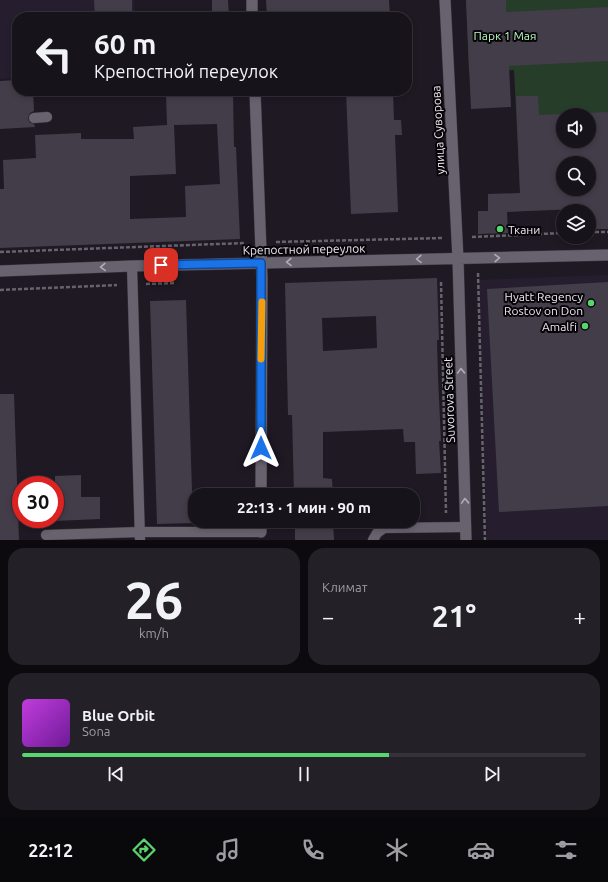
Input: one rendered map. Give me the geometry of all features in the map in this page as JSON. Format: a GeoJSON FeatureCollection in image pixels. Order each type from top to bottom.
{"type":"FeatureCollection","features":[{"type":"Feature","properties":{"kind":"street"},"geometry":{"type":"LineString","coordinates":[[252,0],[252,12]]}},
{"type":"Feature","properties":{"kind":"street","name":"улица Суворова"},"geometry":{"type":"LineString","coordinates":[[445,0],[458,259]]}},
{"type":"Feature","properties":{"kind":"street"},"geometry":{"type":"LineString","coordinates":[[255,96],[261,242],[261,488]]}},
{"type":"Feature","properties":{"kind":"street","name":"Крепостной переулок"},"geometry":{"type":"LineString","coordinates":[[0,271],[132,266],[608,255]]}},
{"type":"Feature","properties":{"kind":"street","name":"Suvorova Street"},"geometry":{"type":"LineString","coordinates":[[458,259],[466,540]]}},
{"type":"Feature","properties":{"kind":"lane"},"geometry":{"type":"LineString","coordinates":[[34,118],[47,117]]}},
{"type":"Feature","properties":{"kind":"lane"},"geometry":{"type":"LineString","coordinates":[[132,266],[140,536]]}},
{"type":"Feature","properties":{"kind":"lane"},"geometry":{"type":"LineString","coordinates":[[373,540],[377,533],[384,528],[466,527]]}},
{"type":"Feature","properties":{"kind":"lane"},"geometry":{"type":"LineString","coordinates":[[46,535],[140,536],[237,528]]}},
{"type":"Feature","properties":{"kind":"path"},"geometry":{"type":"LineString","coordinates":[[596,232],[608,232]]}},
{"type":"Feature","properties":{"kind":"path"},"geometry":{"type":"LineString","coordinates":[[0,252],[261,242],[556,233]]}},
{"type":"Feature","properties":{"kind":"path"},"geometry":{"type":"LineString","coordinates":[[478,273],[485,540]]}},
{"type":"Feature","properties":{"kind":"path"},"geometry":{"type":"LineString","coordinates":[[441,281],[446,527]]}},
{"type":"Feature","properties":{"kind":"shaded area"},"geometry":{"type":"Polygon","coordinates":[[[0,0],[134,0],[135,12],[12,12],[12,78],[0,79],[0,0]]]}},
{"type":"Feature","properties":{"kind":"shaded area"},"geometry":{"type":"Polygon","coordinates":[[[608,275],[608,540],[487,540],[477,280],[608,275]]]}},
{"type":"Feature","properties":{"kind":"green space"},"geometry":{"type":"Polygon","coordinates":[[[466,0],[608,0],[608,229],[596,229],[596,204],[556,204],[556,210],[521,211],[514,70],[469,73],[466,0]]]}},
{"type":"Feature","properties":{"kind":"building"},"geometry":{"type":"Polygon","coordinates":[[[94,0],[132,0],[132,12],[95,12],[94,0]]]}},
{"type":"Feature","properties":{"kind":"building"},"geometry":{"type":"Polygon","coordinates":[[[212,0],[228,0],[229,12],[212,12],[212,0]]]}},
{"type":"Feature","properties":{"kind":"building"},"geometry":{"type":"Polygon","coordinates":[[[266,0],[389,0],[390,12],[267,12],[266,0]]]}},
{"type":"Feature","properties":{"kind":"building","name":"Парк 1 Мая"},"geometry":{"type":"Polygon","coordinates":[[[466,0],[506,0],[506,12],[608,7],[608,61],[509,66],[511,107],[471,109],[466,0]]]}},
{"type":"Feature","properties":{"kind":"building"},"geometry":{"type":"Polygon","coordinates":[[[12,80],[12,96],[33,96],[34,111],[30,113],[28,118],[29,122],[34,124],[35,127],[0,129],[0,81],[12,80]]]}},
{"type":"Feature","properties":{"kind":"building"},"geometry":{"type":"Polygon","coordinates":[[[166,96],[233,96],[234,147],[236,147],[240,239],[0,248],[0,189],[4,189],[3,160],[36,158],[35,135],[81,133],[81,139],[134,139],[133,127],[167,125],[166,96]],[[217,124],[174,125],[176,174],[130,176],[130,219],[186,217],[185,186],[220,184],[217,124]]]}},
{"type":"Feature","properties":{"kind":"building"},"geometry":{"type":"Polygon","coordinates":[[[346,96],[393,96],[394,120],[401,120],[402,135],[395,135],[398,212],[351,214],[346,96]]]}},
{"type":"Feature","properties":{"kind":"building"},"geometry":{"type":"Polygon","coordinates":[[[516,96],[538,96],[539,115],[556,114],[556,148],[596,148],[596,113],[608,112],[608,229],[596,229],[596,204],[556,204],[556,210],[507,212],[508,233],[478,234],[478,211],[488,211],[488,194],[520,193],[516,96]]]}},
{"type":"Feature","properties":{"kind":"building"},"geometry":{"type":"Polygon","coordinates":[[[437,278],[439,340],[437,340],[441,441],[439,441],[441,473],[416,474],[415,442],[404,442],[403,429],[323,432],[323,478],[332,479],[333,488],[294,488],[292,415],[288,415],[285,283],[437,278]],[[376,316],[322,318],[323,351],[377,348],[376,316]]]}},
{"type":"Feature","properties":{"kind":"building"},"geometry":{"type":"Polygon","coordinates":[[[608,282],[608,506],[499,512],[487,289],[608,282]]]}},
{"type":"Feature","properties":{"kind":"building"},"geometry":{"type":"Polygon","coordinates":[[[186,300],[192,488],[188,488],[188,523],[157,524],[150,301],[186,300]]]}},
{"type":"Feature","properties":{"kind":"building"},"geometry":{"type":"Polygon","coordinates":[[[0,394],[14,394],[17,476],[12,476],[12,528],[19,528],[19,540],[0,540],[0,394]]]}},
{"type":"Feature","properties":{"kind":"building"},"geometry":{"type":"Polygon","coordinates":[[[81,475],[81,497],[100,497],[100,519],[64,521],[64,476],[55,476],[81,475]]]}},
{"type":"Feature","properties":{"kind":"building"},"geometry":{"type":"Polygon","coordinates":[[[295,528],[333,528],[334,540],[295,540],[295,528]]]}},
{"type":"Feature","properties":{"kind":"slow traffic"},"geometry":{"type":"LineString","coordinates":[[261,359],[262,302]]}},
{"type":"Feature","properties":{"kind":"place","name":"Ткани"},"geometry":{"type":"Point","coordinates":[500,229]}},
{"type":"Feature","properties":{"kind":"place","name":"Hyatt Regency Rostov on Don"},"geometry":{"type":"Point","coordinates":[591,303]}},
{"type":"Feature","properties":{"kind":"place","name":"Amalfi"},"geometry":{"type":"Point","coordinates":[585,326]}},
{"type":"Feature","properties":{"kind":"route"},"geometry":{"type":"LineString","coordinates":[[161,265],[261,263],[261,448]]}}]}
